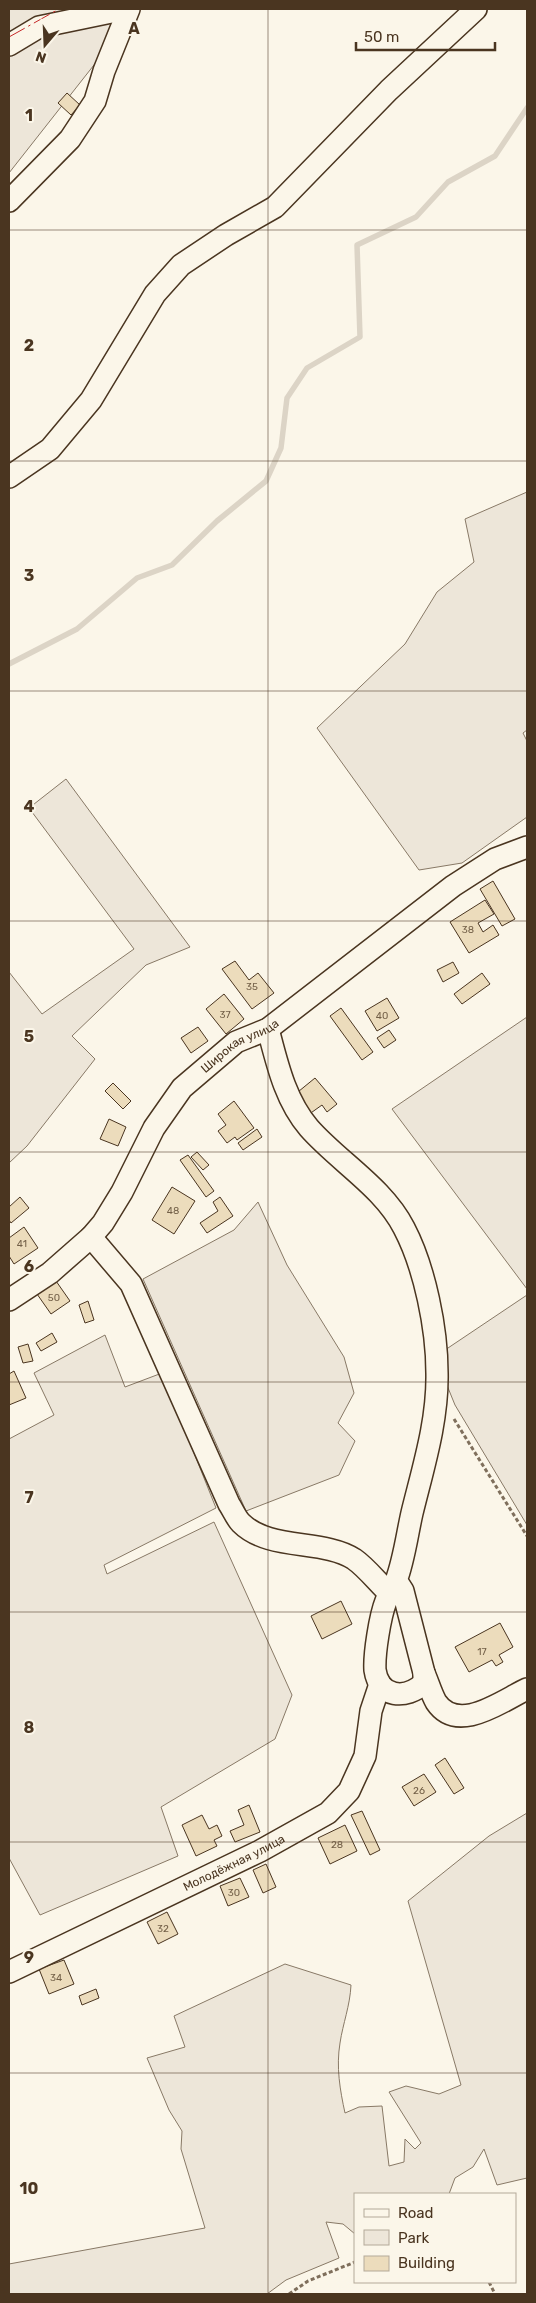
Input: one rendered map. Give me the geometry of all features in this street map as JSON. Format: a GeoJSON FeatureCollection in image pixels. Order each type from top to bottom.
{"type":"FeatureCollection","features":[{"type":"Feature","properties":{"kind":"street"},"geometry":{"type":"LineString","coordinates":[[9,45],[39,27],[127,9]]}},
{"type":"Feature","properties":{"kind":"street"},"geometry":{"type":"LineString","coordinates":[[9,201],[70,139],[95,102],[127,9]]}},
{"type":"Feature","properties":{"kind":"street"},"geometry":{"type":"LineString","coordinates":[[9,477],[50,449],[91,400],[155,294],[181,266],[226,234],[275,208],[389,90],[476,9]]}},
{"type":"Feature","properties":{"kind":"street","name":"Широкая улица"},"geometry":{"type":"LineString","coordinates":[[9,1300],[50,1273],[91,1237],[113,1207],[154,1128],[182,1088],[236,1042],[268,1029],[453,886],[495,859],[527,848]]}},
{"type":"Feature","properties":{"kind":"street"},"geometry":{"type":"LineString","coordinates":[[268,1029],[280,1075],[293,1103],[309,1127],[383,1198],[404,1227],[416,1256],[427,1294],[437,1373],[436,1398],[431,1433],[393,1587],[385,1603],[378,1643],[376,1670],[380,1684],[390,1692],[404,1695],[415,1692],[424,1683],[424,1673]]}},
{"type":"Feature","properties":{"kind":"street"},"geometry":{"type":"LineString","coordinates":[[91,1237],[131,1284],[229,1504],[241,1524],[264,1537],[330,1550],[353,1559],[393,1587],[403,1591],[424,1673],[436,1703],[450,1713],[465,1716],[481,1714],[527,1689]]}},
{"type":"Feature","properties":{"kind":"street","name":"Молодёжная улица"},"geometry":{"type":"LineString","coordinates":[[9,1972],[260,1851],[328,1813],[350,1791],[365,1756],[371,1711],[380,1684]]}},
{"type":"Feature","properties":{"kind":"path"},"geometry":{"type":"LineString","coordinates":[[436,1398],[446,1407],[527,1536]]}},
{"type":"Feature","properties":{"kind":"path"},"geometry":{"type":"LineString","coordinates":[[289,2294],[308,2280],[354,2262]]}},
{"type":"Feature","properties":{"kind":"green space"},"geometry":{"type":"Polygon","coordinates":[[[9,9],[138,9],[9,173],[9,9]]]}},
{"type":"Feature","properties":{"kind":"green space"},"geometry":{"type":"Polygon","coordinates":[[[527,492],[527,730],[523,733],[527,741],[527,817],[462,863],[419,870],[317,728],[405,644],[437,592],[474,562],[465,519],[527,492]]]}},
{"type":"Feature","properties":{"kind":"green space"},"geometry":{"type":"Polygon","coordinates":[[[66,779],[190,947],[146,965],[72,1036],[95,1059],[27,1146],[9,1163],[9,972],[42,1014],[134,949],[29,808],[66,779]]]}},
{"type":"Feature","properties":{"kind":"green space"},"geometry":{"type":"Polygon","coordinates":[[[527,1017],[527,1289],[392,1109],[527,1017]]]}},
{"type":"Feature","properties":{"kind":"green space"},"geometry":{"type":"Polygon","coordinates":[[[258,1202],[287,1265],[344,1357],[354,1393],[338,1423],[355,1441],[339,1475],[246,1511],[143,1279],[234,1230],[258,1202]]]}},
{"type":"Feature","properties":{"kind":"green space"},"geometry":{"type":"Polygon","coordinates":[[[527,1295],[527,1525],[455,1405],[444,1378],[445,1350],[527,1295]]]}},
{"type":"Feature","properties":{"kind":"green space"},"geometry":{"type":"Polygon","coordinates":[[[105,1335],[125,1387],[162,1373],[216,1508],[104,1565],[107,1574],[214,1522],[292,1695],[275,1739],[161,1807],[178,1856],[40,1915],[9,1858],[9,1439],[54,1415],[34,1373],[105,1335]]]}},
{"type":"Feature","properties":{"kind":"green space"},"geometry":{"type":"Polygon","coordinates":[[[527,1813],[527,2178],[497,2185],[484,2149],[473,2167],[455,2178],[449,2193],[354,2193],[354,2233],[343,2224],[326,2222],[339,2258],[286,2280],[267,2294],[9,2294],[9,2264],[205,2228],[181,2149],[182,2131],[169,2110],[147,2058],[185,2047],[174,2016],[285,1964],[351,1985],[338,2061],[345,2113],[359,2107],[382,2106],[389,2166],[404,2162],[405,2139],[415,2149],[421,2143],[389,2092],[406,2086],[439,2094],[461,2085],[408,1901],[489,1836],[527,1813]]]}},
{"type":"Feature","properties":{"kind":"building"},"geometry":{"type":"Polygon","coordinates":[[[67,93],[80,105],[71,115],[58,103],[67,93]]]}},
{"type":"Feature","properties":{"kind":"building"},"geometry":{"type":"Polygon","coordinates":[[[493,881],[515,919],[502,926],[480,889],[493,881]]]}},
{"type":"Feature","properties":{"kind":"building"},"geometry":{"type":"Polygon","coordinates":[[[485,900],[494,914],[478,923],[483,932],[493,925],[499,935],[469,953],[450,922],[485,900]]]}},
{"type":"Feature","properties":{"kind":"building"},"geometry":{"type":"Polygon","coordinates":[[[235,961],[249,980],[258,973],[274,993],[252,1009],[222,969],[235,961]]]}},
{"type":"Feature","properties":{"kind":"building"},"geometry":{"type":"Polygon","coordinates":[[[453,962],[459,973],[443,982],[437,970],[453,962]]]}},
{"type":"Feature","properties":{"kind":"building"},"geometry":{"type":"Polygon","coordinates":[[[482,973],[490,984],[462,1004],[454,994],[482,973]]]}},
{"type":"Feature","properties":{"kind":"building"},"geometry":{"type":"Polygon","coordinates":[[[224,994],[244,1019],[226,1034],[206,1009],[224,994]]]}},
{"type":"Feature","properties":{"kind":"building"},"geometry":{"type":"Polygon","coordinates":[[[387,998],[399,1018],[377,1031],[365,1011],[387,998]]]}},
{"type":"Feature","properties":{"kind":"building"},"geometry":{"type":"Polygon","coordinates":[[[341,1008],[373,1052],[362,1060],[330,1016],[341,1008]]]}},
{"type":"Feature","properties":{"kind":"building"},"geometry":{"type":"Polygon","coordinates":[[[198,1027],[208,1041],[191,1053],[181,1038],[198,1027]]]}},
{"type":"Feature","properties":{"kind":"building"},"geometry":{"type":"Polygon","coordinates":[[[389,1030],[396,1040],[384,1048],[377,1038],[389,1030]]]}},
{"type":"Feature","properties":{"kind":"building"},"geometry":{"type":"Polygon","coordinates":[[[315,1078],[337,1104],[327,1112],[322,1105],[308,1115],[293,1096],[315,1078]]]}},
{"type":"Feature","properties":{"kind":"building"},"geometry":{"type":"Polygon","coordinates":[[[113,1083],[131,1101],[123,1109],[105,1091],[113,1083]]]}},
{"type":"Feature","properties":{"kind":"building"},"geometry":{"type":"Polygon","coordinates":[[[234,1101],[254,1128],[237,1140],[235,1137],[227,1143],[218,1131],[226,1125],[218,1114],[234,1101]]]}},
{"type":"Feature","properties":{"kind":"building"},"geometry":{"type":"Polygon","coordinates":[[[109,1119],[126,1127],[118,1146],[100,1139],[109,1119]]]}},
{"type":"Feature","properties":{"kind":"building"},"geometry":{"type":"Polygon","coordinates":[[[257,1129],[262,1137],[243,1150],[238,1143],[257,1129]]]}},
{"type":"Feature","properties":{"kind":"building"},"geometry":{"type":"Polygon","coordinates":[[[197,1152],[209,1165],[203,1170],[191,1157],[197,1152]]]}},
{"type":"Feature","properties":{"kind":"building"},"geometry":{"type":"Polygon","coordinates":[[[188,1155],[214,1191],[206,1197],[180,1160],[188,1155]]]}},
{"type":"Feature","properties":{"kind":"building"},"geometry":{"type":"Polygon","coordinates":[[[172,1187],[195,1201],[174,1234],[152,1220],[172,1187]]]}},
{"type":"Feature","properties":{"kind":"building"},"geometry":{"type":"Polygon","coordinates":[[[20,1197],[29,1208],[11,1223],[9,1220],[9,1207],[20,1197]]]}},
{"type":"Feature","properties":{"kind":"building"},"geometry":{"type":"Polygon","coordinates":[[[220,1197],[233,1216],[207,1233],[200,1223],[218,1211],[213,1202],[220,1197]]]}},
{"type":"Feature","properties":{"kind":"building"},"geometry":{"type":"Polygon","coordinates":[[[24,1227],[38,1248],[14,1264],[9,1256],[9,1238],[24,1227]]]}},
{"type":"Feature","properties":{"kind":"building"},"geometry":{"type":"Polygon","coordinates":[[[56,1281],[70,1301],[51,1314],[37,1294],[56,1281]]]}},
{"type":"Feature","properties":{"kind":"building"},"geometry":{"type":"Polygon","coordinates":[[[88,1301],[94,1320],[85,1323],[79,1305],[88,1301]]]}},
{"type":"Feature","properties":{"kind":"building"},"geometry":{"type":"Polygon","coordinates":[[[52,1333],[57,1342],[41,1351],[36,1343],[52,1333]]]}},
{"type":"Feature","properties":{"kind":"building"},"geometry":{"type":"Polygon","coordinates":[[[28,1344],[33,1361],[23,1363],[18,1347],[28,1344]]]}},
{"type":"Feature","properties":{"kind":"building"},"geometry":{"type":"Polygon","coordinates":[[[14,1371],[26,1398],[9,1405],[9,1374],[14,1371]]]}},
{"type":"Feature","properties":{"kind":"building"},"geometry":{"type":"Polygon","coordinates":[[[341,1601],[352,1624],[322,1639],[311,1616],[341,1601]]]}},
{"type":"Feature","properties":{"kind":"building"},"geometry":{"type":"Polygon","coordinates":[[[500,1623],[513,1647],[499,1655],[503,1662],[496,1666],[492,1660],[469,1672],[455,1647],[500,1623]]]}},
{"type":"Feature","properties":{"kind":"building"},"geometry":{"type":"Polygon","coordinates":[[[445,1758],[464,1788],[454,1794],[435,1765],[445,1758]]]}},
{"type":"Feature","properties":{"kind":"building"},"geometry":{"type":"Polygon","coordinates":[[[424,1774],[436,1792],[414,1806],[402,1787],[424,1774]]]}},
{"type":"Feature","properties":{"kind":"building"},"geometry":{"type":"Polygon","coordinates":[[[249,1805],[260,1832],[235,1842],[230,1831],[244,1825],[238,1810],[249,1805]]]}},
{"type":"Feature","properties":{"kind":"building"},"geometry":{"type":"Polygon","coordinates":[[[362,1811],[380,1850],[370,1855],[351,1815],[362,1811]]]}},
{"type":"Feature","properties":{"kind":"building"},"geometry":{"type":"Polygon","coordinates":[[[202,1815],[209,1829],[217,1825],[222,1836],[214,1840],[217,1846],[196,1856],[182,1825],[202,1815]]]}},
{"type":"Feature","properties":{"kind":"building"},"geometry":{"type":"Polygon","coordinates":[[[345,1825],[357,1851],[330,1864],[318,1838],[345,1825]]]}},
{"type":"Feature","properties":{"kind":"building"},"geometry":{"type":"Polygon","coordinates":[[[266,1864],[276,1887],[263,1893],[253,1870],[266,1864]]]}},
{"type":"Feature","properties":{"kind":"building"},"geometry":{"type":"Polygon","coordinates":[[[240,1878],[249,1897],[228,1906],[220,1886],[240,1878]]]}},
{"type":"Feature","properties":{"kind":"building"},"geometry":{"type":"Polygon","coordinates":[[[167,1912],[178,1934],[158,1944],[147,1922],[167,1912]]]}},
{"type":"Feature","properties":{"kind":"building"},"geometry":{"type":"Polygon","coordinates":[[[64,1960],[74,1984],[49,1994],[39,1969],[64,1960]]]}},
{"type":"Feature","properties":{"kind":"building"},"geometry":{"type":"Polygon","coordinates":[[[96,1989],[99,1998],[82,2005],[79,1996],[96,1989]]]}},
{"type":"Feature","properties":{"kind":"waterway"},"geometry":{"type":"LineString","coordinates":[[9,664],[77,629],[137,578],[172,565],[217,521],[266,481],[281,448],[287,398],[307,368],[360,337],[357,245],[416,217],[448,182],[495,156],[527,108]]}},
{"type":"Feature","properties":{"kind":"power"},"geometry":{"type":"LineString","coordinates":[[9,37],[59,9]]}}]}
